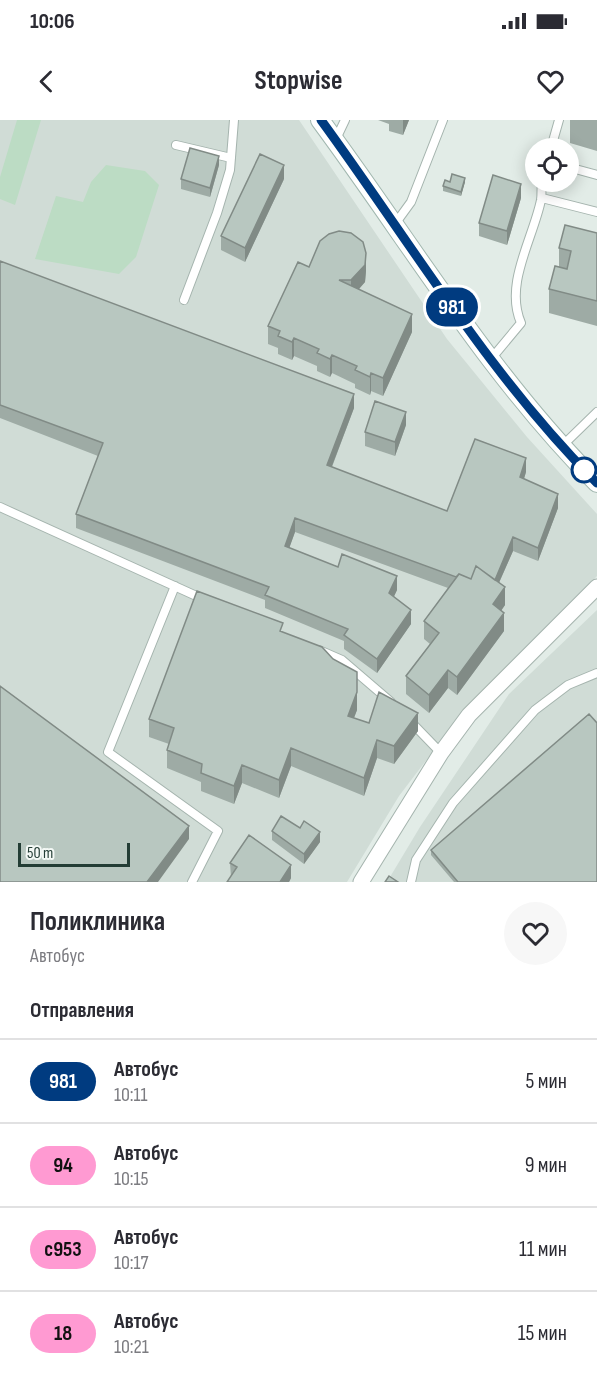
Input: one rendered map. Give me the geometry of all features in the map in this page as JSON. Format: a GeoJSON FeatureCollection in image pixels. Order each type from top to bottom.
{"type":"FeatureCollection","features":[{"type":"Feature","properties":{"kind":"street"},"geometry":{"type":"LineString","coordinates":[[321,120],[490,361],[561,447],[597,483]]}},
{"type":"Feature","properties":{"kind":"street"},"geometry":{"type":"LineString","coordinates":[[361,882],[441,753],[469,715],[597,587]]}},
{"type":"Feature","properties":{"kind":"lane"},"geometry":{"type":"LineString","coordinates":[[184,300],[217,213],[231,158],[234,120]]}},
{"type":"Feature","properties":{"kind":"lane"},"geometry":{"type":"LineString","coordinates":[[336,141],[345,120]]}},
{"type":"Feature","properties":{"kind":"lane"},"geometry":{"type":"LineString","coordinates":[[394,225],[411,202],[443,120]]}},
{"type":"Feature","properties":{"kind":"lane"},"geometry":{"type":"LineString","coordinates":[[554,138],[559,120]]}},
{"type":"Feature","properties":{"kind":"lane"},"geometry":{"type":"LineString","coordinates":[[176,145],[231,158]]}},
{"type":"Feature","properties":{"kind":"lane"},"geometry":{"type":"LineString","coordinates":[[579,170],[597,175]]}},
{"type":"Feature","properties":{"kind":"lane"},"geometry":{"type":"LineString","coordinates":[[490,361],[521,323],[515,307],[515,289],[542,192]]}},
{"type":"Feature","properties":{"kind":"lane"},"geometry":{"type":"LineString","coordinates":[[542,198],[597,212]]}},
{"type":"Feature","properties":{"kind":"lane"},"geometry":{"type":"LineString","coordinates":[[561,447],[597,412]]}},
{"type":"Feature","properties":{"kind":"lane"},"geometry":{"type":"LineString","coordinates":[[0,507],[214,604]]}},
{"type":"Feature","properties":{"kind":"lane"},"geometry":{"type":"LineString","coordinates":[[175,586],[108,752],[218,831],[192,882]]}},
{"type":"Feature","properties":{"kind":"lane"},"geometry":{"type":"LineString","coordinates":[[309,646],[342,660],[399,709]]}},
{"type":"Feature","properties":{"kind":"lane"},"geometry":{"type":"LineString","coordinates":[[411,882],[416,860],[453,803],[528,718],[568,685],[597,673]]}},
{"type":"Feature","properties":{"kind":"lane"},"geometry":{"type":"LineString","coordinates":[[406,717],[441,753]]}},
{"type":"Feature","properties":{"kind":"shaded area"},"geometry":{"type":"Polygon","coordinates":[[[0,120],[299,120],[447,339],[527,437],[597,514],[597,576],[463,712],[399,796],[347,882],[0,882],[0,120]]]}},
{"type":"Feature","properties":{"kind":"shaded area"},"geometry":{"type":"Polygon","coordinates":[[[597,610],[597,882],[387,882],[420,827],[509,694],[597,610]]]}},
{"type":"Feature","properties":{"kind":"green space"},"geometry":{"type":"Polygon","coordinates":[[[17,120],[41,120],[15,205],[0,199],[0,177],[17,120]]]}},
{"type":"Feature","properties":{"kind":"green space"},"geometry":{"type":"Polygon","coordinates":[[[106,165],[145,171],[159,185],[136,257],[119,274],[35,259],[56,196],[83,202],[91,182],[106,165]]]}},
{"type":"Feature","properties":{"kind":"building"},"geometry":{"type":"Polygon","coordinates":[[[190,148],[219,156],[210,188],[181,179],[190,148]]]}},
{"type":"Feature","properties":{"kind":"building"},"geometry":{"type":"Polygon","coordinates":[[[260,154],[284,165],[245,248],[221,236],[260,154]]]}},
{"type":"Feature","properties":{"kind":"building"},"geometry":{"type":"Polygon","coordinates":[[[452,174],[465,178],[461,192],[443,186],[445,180],[450,182],[452,174]]]}},
{"type":"Feature","properties":{"kind":"building"},"geometry":{"type":"Polygon","coordinates":[[[493,175],[521,184],[507,231],[479,223],[493,175]]]}},
{"type":"Feature","properties":{"kind":"building"},"geometry":{"type":"Polygon","coordinates":[[[565,225],[597,233],[597,301],[549,289],[555,266],[567,269],[571,251],[559,248],[565,225]]]}},
{"type":"Feature","properties":{"kind":"building"},"geometry":{"type":"Polygon","coordinates":[[[339,231],[351,233],[363,242],[366,253],[365,265],[351,280],[339,280],[412,314],[383,378],[371,373],[370,377],[355,370],[357,366],[332,355],[330,359],[317,353],[319,349],[294,338],[292,342],[278,336],[280,331],[268,326],[298,262],[309,267],[320,241],[329,234],[339,231]]]}},
{"type":"Feature","properties":{"kind":"building"},"geometry":{"type":"Polygon","coordinates":[[[0,261],[354,394],[327,465],[447,511],[475,439],[526,458],[520,477],[558,494],[538,548],[513,537],[495,580],[476,566],[471,579],[459,574],[456,577],[295,518],[285,546],[338,567],[342,554],[397,576],[389,593],[411,610],[377,659],[344,635],[348,629],[265,595],[269,587],[76,514],[103,443],[0,405],[0,261]]]}},
{"type":"Feature","properties":{"kind":"building"},"geometry":{"type":"Polygon","coordinates":[[[375,401],[406,412],[395,442],[365,432],[375,401]]]}},
{"type":"Feature","properties":{"kind":"building"},"geometry":{"type":"Polygon","coordinates":[[[476,566],[505,587],[493,604],[504,613],[457,677],[448,670],[429,695],[406,676],[439,633],[424,621],[459,574],[471,579],[476,566]]]}},
{"type":"Feature","properties":{"kind":"building"},"geometry":{"type":"Polygon","coordinates":[[[197,591],[283,623],[280,631],[322,647],[333,659],[357,672],[357,692],[348,716],[369,723],[379,692],[418,713],[394,746],[377,740],[364,778],[291,748],[279,780],[242,765],[234,786],[201,773],[202,764],[167,750],[174,728],[149,719],[197,591]]]}},
{"type":"Feature","properties":{"kind":"building"},"geometry":{"type":"Polygon","coordinates":[[[0,686],[189,826],[147,882],[0,882],[0,686]]]}},
{"type":"Feature","properties":{"kind":"building"},"geometry":{"type":"Polygon","coordinates":[[[589,714],[597,723],[597,882],[458,882],[431,850],[589,714]]]}},
{"type":"Feature","properties":{"kind":"building"},"geometry":{"type":"Polygon","coordinates":[[[281,816],[300,828],[304,821],[320,832],[304,854],[272,831],[281,816]]]}},
{"type":"Feature","properties":{"kind":"building"},"geometry":{"type":"Polygon","coordinates":[[[249,835],[291,865],[280,882],[227,882],[237,867],[230,863],[249,835]]]}},
{"type":"Feature","properties":{"kind":"building"},"geometry":{"type":"Polygon","coordinates":[[[389,876],[398,882],[385,882],[389,876]]]}},
{"type":"Feature","properties":{"kind":"bus line","name":"981"},"geometry":{"type":"LineString","coordinates":[[321,120],[509,386],[561,447],[597,483]]}}]}
